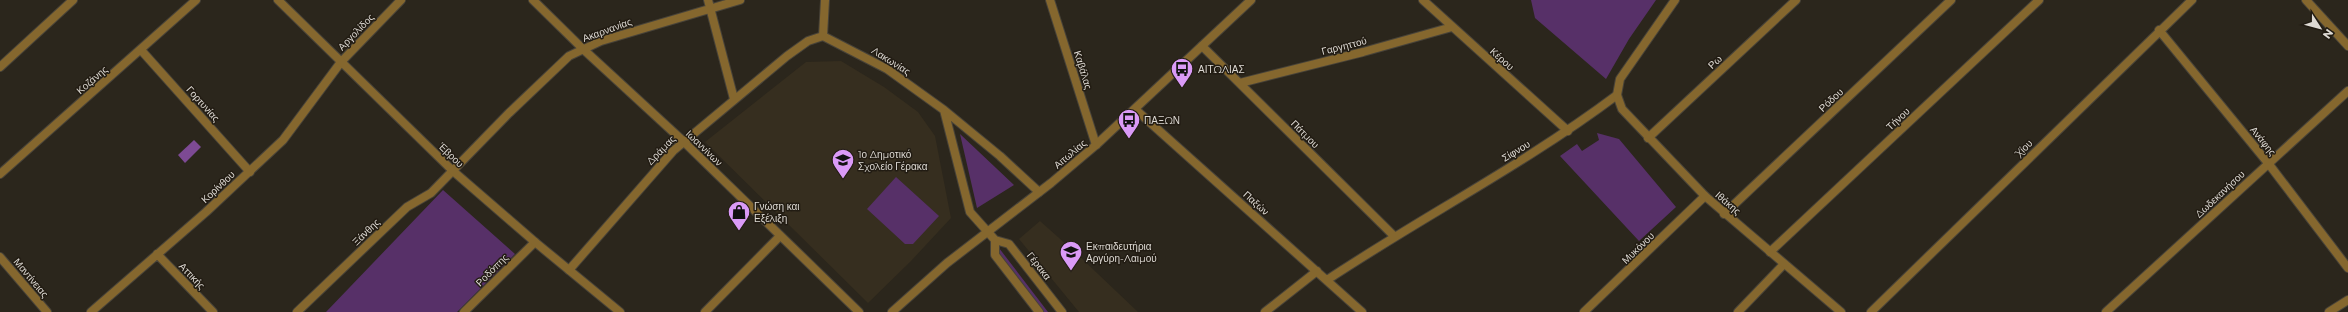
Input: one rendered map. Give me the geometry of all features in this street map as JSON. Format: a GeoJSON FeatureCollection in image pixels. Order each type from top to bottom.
{"type":"FeatureCollection","features":[{"type":"Feature","properties":{"kind":"street"},"geometry":{"type":"LineString","coordinates":[[0,67],[73,0]]}},
{"type":"Feature","properties":{"kind":"street","name":"Κοζάνης"},"geometry":{"type":"LineString","coordinates":[[0,174],[196,0]]}},
{"type":"Feature","properties":{"kind":"street","name":"Έβρου"},"geometry":{"type":"LineString","coordinates":[[278,0],[453,170],[534,242],[620,312]]}},
{"type":"Feature","properties":{"kind":"street","name":"Αργολίδος"},"geometry":{"type":"LineString","coordinates":[[341,62],[401,0]]}},
{"type":"Feature","properties":{"kind":"street","name":"Ιωαννίνων"},"geometry":{"type":"LineString","coordinates":[[533,0],[583,49],[683,141],[859,312]]}},
{"type":"Feature","properties":{"kind":"street","name":"Ακαρνανίας"},"geometry":{"type":"LineString","coordinates":[[453,170],[509,113],[569,56],[600,41],[709,4],[740,0]]}},
{"type":"Feature","properties":{"kind":"street"},"geometry":{"type":"LineString","coordinates":[[823,36],[825,0]]}},
{"type":"Feature","properties":{"kind":"street","name":"Καβάλας"},"geometry":{"type":"LineString","coordinates":[[1050,0],[1096,145]]}},
{"type":"Feature","properties":{"kind":"street","name":"Αιτωλίας"},"geometry":{"type":"LineString","coordinates":[[892,312],[947,263],[1039,192],[1096,145],[1136,110],[1251,0]]}},
{"type":"Feature","properties":{"kind":"street","name":"Κέρου"},"geometry":{"type":"LineString","coordinates":[[1424,0],[1568,132]]}},
{"type":"Feature","properties":{"kind":"street"},"geometry":{"type":"LineString","coordinates":[[1616,95],[1620,79],[1675,0]]}},
{"type":"Feature","properties":{"kind":"street","name":"Ρω"},"geometry":{"type":"LineString","coordinates":[[1648,138],[1796,0]]}},
{"type":"Feature","properties":{"kind":"street","name":"Ρόδου"},"geometry":{"type":"LineString","coordinates":[[1724,214],[1951,0]]}},
{"type":"Feature","properties":{"kind":"street","name":"Τήνου"},"geometry":{"type":"LineString","coordinates":[[1770,252],[2039,0]]}},
{"type":"Feature","properties":{"kind":"street","name":"Χίου"},"geometry":{"type":"LineString","coordinates":[[1871,312],[2192,0]]}},
{"type":"Feature","properties":{"kind":"street"},"geometry":{"type":"LineString","coordinates":[[2306,0],[2348,46]]}},
{"type":"Feature","properties":{"kind":"street"},"geometry":{"type":"LineString","coordinates":[[709,4],[734,100]]}},
{"type":"Feature","properties":{"kind":"street","name":"Γαργηττού"},"geometry":{"type":"LineString","coordinates":[[1240,83],[1363,52],[1452,27]]}},
{"type":"Feature","properties":{"kind":"street","name":"Ανάφης"},"geometry":{"type":"LineString","coordinates":[[2160,30],[2268,163],[2348,268]]}},
{"type":"Feature","properties":{"kind":"street","name":"Δράμας"},"geometry":{"type":"LineString","coordinates":[[569,270],[683,141],[808,41],[823,36]]}},
{"type":"Feature","properties":{"kind":"street","name":"Λακωνίας"},"geometry":{"type":"LineString","coordinates":[[823,36],[887,69],[944,110],[1039,192]]}},
{"type":"Feature","properties":{"kind":"street","name":"Πάτμου"},"geometry":{"type":"LineString","coordinates":[[1202,46],[1394,236]]}},
{"type":"Feature","properties":{"kind":"street","name":"Γορτυνίας"},"geometry":{"type":"LineString","coordinates":[[141,50],[250,172]]}},
{"type":"Feature","properties":{"kind":"street","name":"Κορίνθου"},"geometry":{"type":"LineString","coordinates":[[91,312],[250,172],[283,140],[341,62]]}},
{"type":"Feature","properties":{"kind":"street","name":"Δωδεκανήσου"},"geometry":{"type":"LineString","coordinates":[[2106,312],[2348,91]]}},
{"type":"Feature","properties":{"kind":"street","name":"Σίφνου"},"geometry":{"type":"LineString","coordinates":[[1327,280],[1394,236],[1568,132],[1616,95]]}},
{"type":"Feature","properties":{"kind":"street","name":"Ιθάκης"},"geometry":{"type":"LineString","coordinates":[[1616,95],[1622,109],[1648,138],[1705,196],[1724,214],[1841,312]]}},
{"type":"Feature","properties":{"kind":"street"},"geometry":{"type":"LineString","coordinates":[[944,110],[970,212],[988,231]]}},
{"type":"Feature","properties":{"kind":"street","name":"Παξών"},"geometry":{"type":"LineString","coordinates":[[1136,110],[1362,312]]}},
{"type":"Feature","properties":{"kind":"street","name":"Ξάνθης"},"geometry":{"type":"LineString","coordinates":[[297,312],[407,206],[431,193],[453,170]]}},
{"type":"Feature","properties":{"kind":"street","name":"Μυκόνου"},"geometry":{"type":"LineString","coordinates":[[1584,312],[1705,196]]}},
{"type":"Feature","properties":{"kind":"street","name":"Γέρακα"},"geometry":{"type":"LineString","coordinates":[[988,231],[995,240],[1008,244],[1062,312]]}},
{"type":"Feature","properties":{"kind":"street"},"geometry":{"type":"LineString","coordinates":[[705,312],[780,236]]}},
{"type":"Feature","properties":{"kind":"street","name":"Γέρακα"},"geometry":{"type":"LineString","coordinates":[[995,240],[995,255],[1039,312]]}},
{"type":"Feature","properties":{"kind":"street","name":"Ροδόπης"},"geometry":{"type":"LineString","coordinates":[[464,312],[534,242]]}},
{"type":"Feature","properties":{"kind":"street","name":"Αττικής"},"geometry":{"type":"LineString","coordinates":[[157,254],[213,312]]}},
{"type":"Feature","properties":{"kind":"street","name":"Μαντίνειας"},"geometry":{"type":"LineString","coordinates":[[0,257],[47,312]]}},
{"type":"Feature","properties":{"kind":"street"},"geometry":{"type":"LineString","coordinates":[[1738,312],[1784,264]]}},
{"type":"Feature","properties":{"kind":"street"},"geometry":{"type":"LineString","coordinates":[[1265,312],[1316,271]]}},
{"type":"Feature","properties":{"kind":"street"},"geometry":{"type":"LineString","coordinates":[[2329,312],[2348,300]]}},
{"type":"Feature","properties":{"kind":"shaded area"},"geometry":{"type":"Polygon","coordinates":[[[1531,0],[1656,0],[1629,39],[1606,79],[1535,18],[1531,0]]]}},
{"type":"Feature","properties":{"kind":"shaded area","name":"1ο Δημοτικό Σχολείο Γέρακα"},"geometry":{"type":"Polygon","coordinates":[[[841,61],[884,87],[918,112],[935,136],[951,218],[911,261],[868,303],[705,142],[806,62],[841,61]]]}},
{"type":"Feature","properties":{"kind":"shaded area"},"geometry":{"type":"Polygon","coordinates":[[[1597,133],[1619,139],[1676,207],[1639,241],[1560,156],[1577,144],[1582,151],[1599,140],[1597,133]]]}},
{"type":"Feature","properties":{"kind":"shaded area"},"geometry":{"type":"Polygon","coordinates":[[[960,134],[1014,185],[977,208],[960,134]]]}},
{"type":"Feature","properties":{"kind":"shaded area"},"geometry":{"type":"Polygon","coordinates":[[[194,140],[201,147],[185,163],[178,155],[194,140]]]}},
{"type":"Feature","properties":{"kind":"shaded area"},"geometry":{"type":"Polygon","coordinates":[[[896,177],[939,216],[913,244],[905,244],[867,209],[896,177]]]}},
{"type":"Feature","properties":{"kind":"shaded area"},"geometry":{"type":"Polygon","coordinates":[[[443,190],[515,254],[457,312],[326,312],[443,190]]]}},
{"type":"Feature","properties":{"kind":"shaded area","name":"Εκπαιδευτήρια Αργύρη-Λαιμού"},"geometry":{"type":"Polygon","coordinates":[[[1040,221],[1138,312],[1079,312],[1019,239],[1040,221]]]}},
{"type":"Feature","properties":{"kind":"shaded area"},"geometry":{"type":"Polygon","coordinates":[[[999,248],[1048,312],[1043,312],[996,250],[999,248]]]}},
{"type":"Feature","properties":{"kind":"place","name":"ΑΙΤΩΛΙΑΣ"},"geometry":{"type":"Point","coordinates":[1182,88]}},
{"type":"Feature","properties":{"kind":"place","name":"ΠΑΞΩΝ"},"geometry":{"type":"Point","coordinates":[1129,140]}},
{"type":"Feature","properties":{"kind":"place","name":"1ο Δημοτικό Σχολείο Γέρακα"},"geometry":{"type":"Point","coordinates":[843,180]}},
{"type":"Feature","properties":{"kind":"place","name":"Γνώση και Εξέλιξη"},"geometry":{"type":"Point","coordinates":[739,232]}},
{"type":"Feature","properties":{"kind":"place","name":"Εκπαιδευτήρια Αργύρη-Λαιμού"},"geometry":{"type":"Point","coordinates":[1071,272]}}]}
